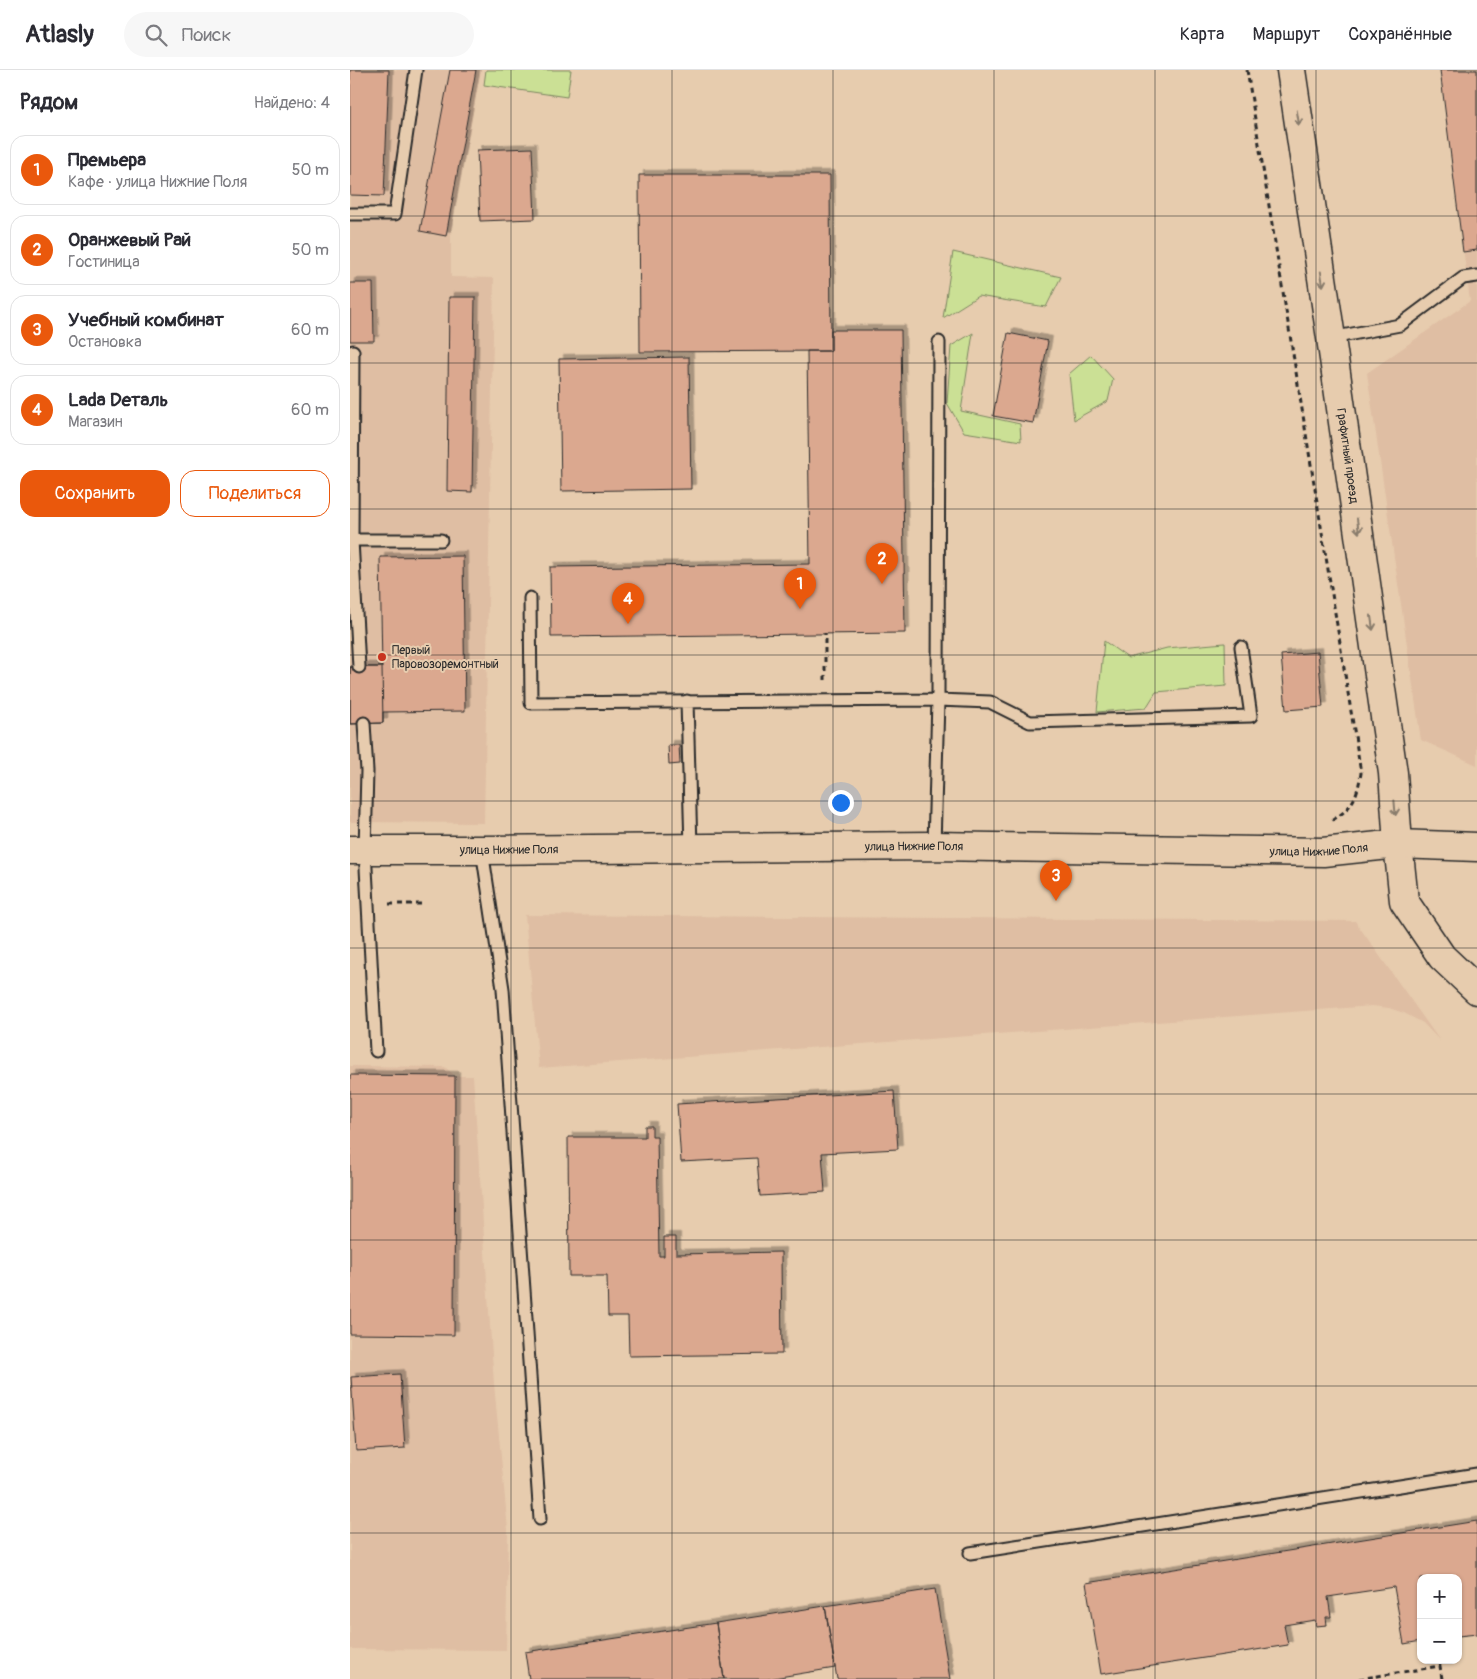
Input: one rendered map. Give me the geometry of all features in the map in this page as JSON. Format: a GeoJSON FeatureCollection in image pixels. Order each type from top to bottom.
{"type":"FeatureCollection","features":[{"type":"Feature","properties":{"kind":"main road","name":"Графитный проезд"},"geometry":{"type":"LineString","coordinates":[[1291,70],[1393,773],[1404,902],[1442,957],[1477,990]]}},
{"type":"Feature","properties":{"kind":"main road","name":"улица Нижние Поля"},"geometry":{"type":"LineString","coordinates":[[357,850],[934,846],[1323,852],[1398,844],[1477,847]]}},
{"type":"Feature","properties":{"kind":"lane"},"geometry":{"type":"LineString","coordinates":[[350,214],[395,214],[416,70]]}},
{"type":"Feature","properties":{"kind":"lane"},"geometry":{"type":"LineString","coordinates":[[1331,338],[1400,325],[1463,278],[1477,276]]}},
{"type":"Feature","properties":{"kind":"lane"},"geometry":{"type":"LineString","coordinates":[[934,846],[938,700],[940,342]]}},
{"type":"Feature","properties":{"kind":"lane"},"geometry":{"type":"LineString","coordinates":[[353,350],[352,540],[359,667]]}},
{"type":"Feature","properties":{"kind":"lane"},"geometry":{"type":"LineString","coordinates":[[352,540],[441,540]]}},
{"type":"Feature","properties":{"kind":"lane"},"geometry":{"type":"LineString","coordinates":[[530,598],[531,704],[938,700],[990,702],[1030,722],[1250,716],[1241,647]]}},
{"type":"Feature","properties":{"kind":"lane"},"geometry":{"type":"LineString","coordinates":[[687,701],[691,848]]}},
{"type":"Feature","properties":{"kind":"lane"},"geometry":{"type":"LineString","coordinates":[[364,723],[367,771],[357,850],[376,1051]]}},
{"type":"Feature","properties":{"kind":"lane"},"geometry":{"type":"LineString","coordinates":[[482,850],[503,989],[540,1519]]}},
{"type":"Feature","properties":{"kind":"lane"},"geometry":{"type":"LineString","coordinates":[[970,1553],[1477,1474]]}},
{"type":"Feature","properties":{"kind":"path"},"geometry":{"type":"LineString","coordinates":[[1247,70],[1361,773],[1358,794],[1343,814],[1328,823]]}},
{"type":"Feature","properties":{"kind":"path"},"geometry":{"type":"LineString","coordinates":[[825,634],[825,701]]}},
{"type":"Feature","properties":{"kind":"path"},"geometry":{"type":"LineString","coordinates":[[1359,1679],[1386,1677],[1440,1666],[1442,1679]]}},
{"type":"Feature","properties":{"kind":"shaded area"},"geometry":{"type":"Polygon","coordinates":[[[350,70],[481,70],[451,231],[451,277],[494,278],[484,823],[350,822],[350,70]]]}},
{"type":"Feature","properties":{"kind":"shaded area"},"geometry":{"type":"Polygon","coordinates":[[[1440,70],[1477,70],[1477,765],[1421,740],[1367,373],[1470,301],[1440,70]]]}},
{"type":"Feature","properties":{"kind":"shaded area"},"geometry":{"type":"Polygon","coordinates":[[[525,915],[1355,921],[1440,1041],[1423,1023],[1404,1013],[1389,1008],[1372,1006],[539,1068],[525,915]]]}},
{"type":"Feature","properties":{"kind":"shaded area"},"geometry":{"type":"Polygon","coordinates":[[[350,1066],[445,1067],[455,1076],[473,1076],[494,1384],[508,1530],[506,1650],[350,1649],[350,1066]]]}},
{"type":"Feature","properties":{"kind":"green space"},"geometry":{"type":"Polygon","coordinates":[[[486,70],[571,70],[567,97],[484,85],[486,70]]]}},
{"type":"Feature","properties":{"kind":"green space"},"geometry":{"type":"Polygon","coordinates":[[[953,252],[1061,277],[1046,307],[978,296],[943,318],[953,252]]]}},
{"type":"Feature","properties":{"kind":"green space"},"geometry":{"type":"Polygon","coordinates":[[[973,333],[961,411],[1020,424],[1021,441],[964,432],[947,403],[951,346],[973,333]]]}},
{"type":"Feature","properties":{"kind":"green space"},"geometry":{"type":"Polygon","coordinates":[[[1091,355],[1113,379],[1108,401],[1074,420],[1069,374],[1091,355]]]}},
{"type":"Feature","properties":{"kind":"green space"},"geometry":{"type":"Polygon","coordinates":[[[1104,641],[1128,658],[1167,648],[1225,643],[1226,686],[1156,692],[1146,708],[1097,712],[1104,641]]]}},
{"type":"Feature","properties":{"kind":"building"},"geometry":{"type":"Polygon","coordinates":[[[350,70],[389,70],[384,196],[350,195],[350,70]]]}},
{"type":"Feature","properties":{"kind":"building"},"geometry":{"type":"Polygon","coordinates":[[[450,70],[476,70],[446,236],[420,231],[450,70]]]}},
{"type":"Feature","properties":{"kind":"building"},"geometry":{"type":"Polygon","coordinates":[[[1440,70],[1477,70],[1477,250],[1463,252],[1440,70]]]}},
{"type":"Feature","properties":{"kind":"building"},"geometry":{"type":"Polygon","coordinates":[[[532,148],[535,219],[480,221],[477,150],[532,148]]]}},
{"type":"Feature","properties":{"kind":"building"},"geometry":{"type":"Polygon","coordinates":[[[639,175],[830,175],[831,351],[640,352],[639,175]]]}},
{"type":"Feature","properties":{"kind":"building"},"geometry":{"type":"Polygon","coordinates":[[[350,283],[373,283],[374,341],[350,341],[350,283]]]}},
{"type":"Feature","properties":{"kind":"building"},"geometry":{"type":"Polygon","coordinates":[[[449,297],[475,297],[472,492],[447,491],[449,297]]]}},
{"type":"Feature","properties":{"kind":"building"},"geometry":{"type":"Polygon","coordinates":[[[831,330],[901,330],[905,633],[551,637],[550,567],[810,564],[807,351],[831,351],[831,330]]]}},
{"type":"Feature","properties":{"kind":"building"},"geometry":{"type":"Polygon","coordinates":[[[1008,333],[1048,341],[1033,423],[993,416],[1008,333]]]}},
{"type":"Feature","properties":{"kind":"building"},"geometry":{"type":"Polygon","coordinates":[[[689,357],[691,489],[561,491],[559,359],[689,357]]]}},
{"type":"Feature","properties":{"kind":"building"},"geometry":{"type":"Polygon","coordinates":[[[463,556],[465,711],[383,712],[383,723],[350,724],[350,667],[382,667],[380,557],[463,556]]]}},
{"type":"Feature","properties":{"kind":"building"},"geometry":{"type":"Polygon","coordinates":[[[1318,652],[1323,707],[1286,710],[1281,655],[1318,652]]]}},
{"type":"Feature","properties":{"kind":"building"},"geometry":{"type":"Polygon","coordinates":[[[350,667],[382,667],[383,723],[350,724],[350,667]]]}},
{"type":"Feature","properties":{"kind":"building"},"geometry":{"type":"Polygon","coordinates":[[[668,745],[679,745],[680,764],[669,765],[668,745]]]}},
{"type":"Feature","properties":{"kind":"building"},"geometry":{"type":"Polygon","coordinates":[[[350,1075],[455,1076],[454,1335],[350,1334],[350,1075]]]}},
{"type":"Feature","properties":{"kind":"building"},"geometry":{"type":"Polygon","coordinates":[[[894,1091],[898,1149],[822,1153],[825,1192],[760,1196],[757,1158],[681,1162],[677,1104],[894,1091]]]}},
{"type":"Feature","properties":{"kind":"building"},"geometry":{"type":"Polygon","coordinates":[[[645,1126],[652,1126],[652,1136],[657,1136],[659,1256],[664,1256],[664,1237],[676,1237],[676,1254],[781,1252],[782,1354],[629,1356],[628,1316],[608,1316],[607,1276],[569,1276],[568,1137],[645,1137],[645,1126]]]}},
{"type":"Feature","properties":{"kind":"building"},"geometry":{"type":"Polygon","coordinates":[[[400,1374],[405,1448],[356,1451],[351,1377],[400,1374]]]}},
{"type":"Feature","properties":{"kind":"building"},"geometry":{"type":"Polygon","coordinates":[[[1477,1521],[1477,1634],[1462,1636],[1462,1574],[1417,1574],[1417,1642],[1404,1644],[1394,1587],[1328,1597],[1331,1617],[1326,1617],[1327,1625],[1316,1626],[1315,1620],[1284,1625],[1288,1645],[1101,1674],[1086,1583],[1477,1521]]]}},
{"type":"Feature","properties":{"kind":"building"},"geometry":{"type":"Polygon","coordinates":[[[935,1589],[950,1679],[837,1679],[825,1606],[935,1589]]]}},
{"type":"Feature","properties":{"kind":"building"},"geometry":{"type":"Polygon","coordinates":[[[825,1606],[835,1668],[767,1679],[724,1679],[716,1623],[825,1606]]]}},
{"type":"Feature","properties":{"kind":"building"},"geometry":{"type":"Polygon","coordinates":[[[716,1623],[724,1679],[529,1679],[525,1652],[716,1623]]]}},
{"type":"Feature","properties":{"kind":"place","name":"Оранжевый Рай"},"geometry":{"type":"Point","coordinates":[882,584]}},
{"type":"Feature","properties":{"kind":"place","name":"Премьера"},"geometry":{"type":"Point","coordinates":[800,609]}},
{"type":"Feature","properties":{"kind":"place","name":"Lada Dеталь"},"geometry":{"type":"Point","coordinates":[628,624]}},
{"type":"Feature","properties":{"kind":"place","name":"Первый Паровозоремонтный"},"geometry":{"type":"Point","coordinates":[382,657]}},
{"type":"Feature","properties":{"kind":"place","name":"Учебный комбинат"},"geometry":{"type":"Point","coordinates":[1056,901]}}]}
